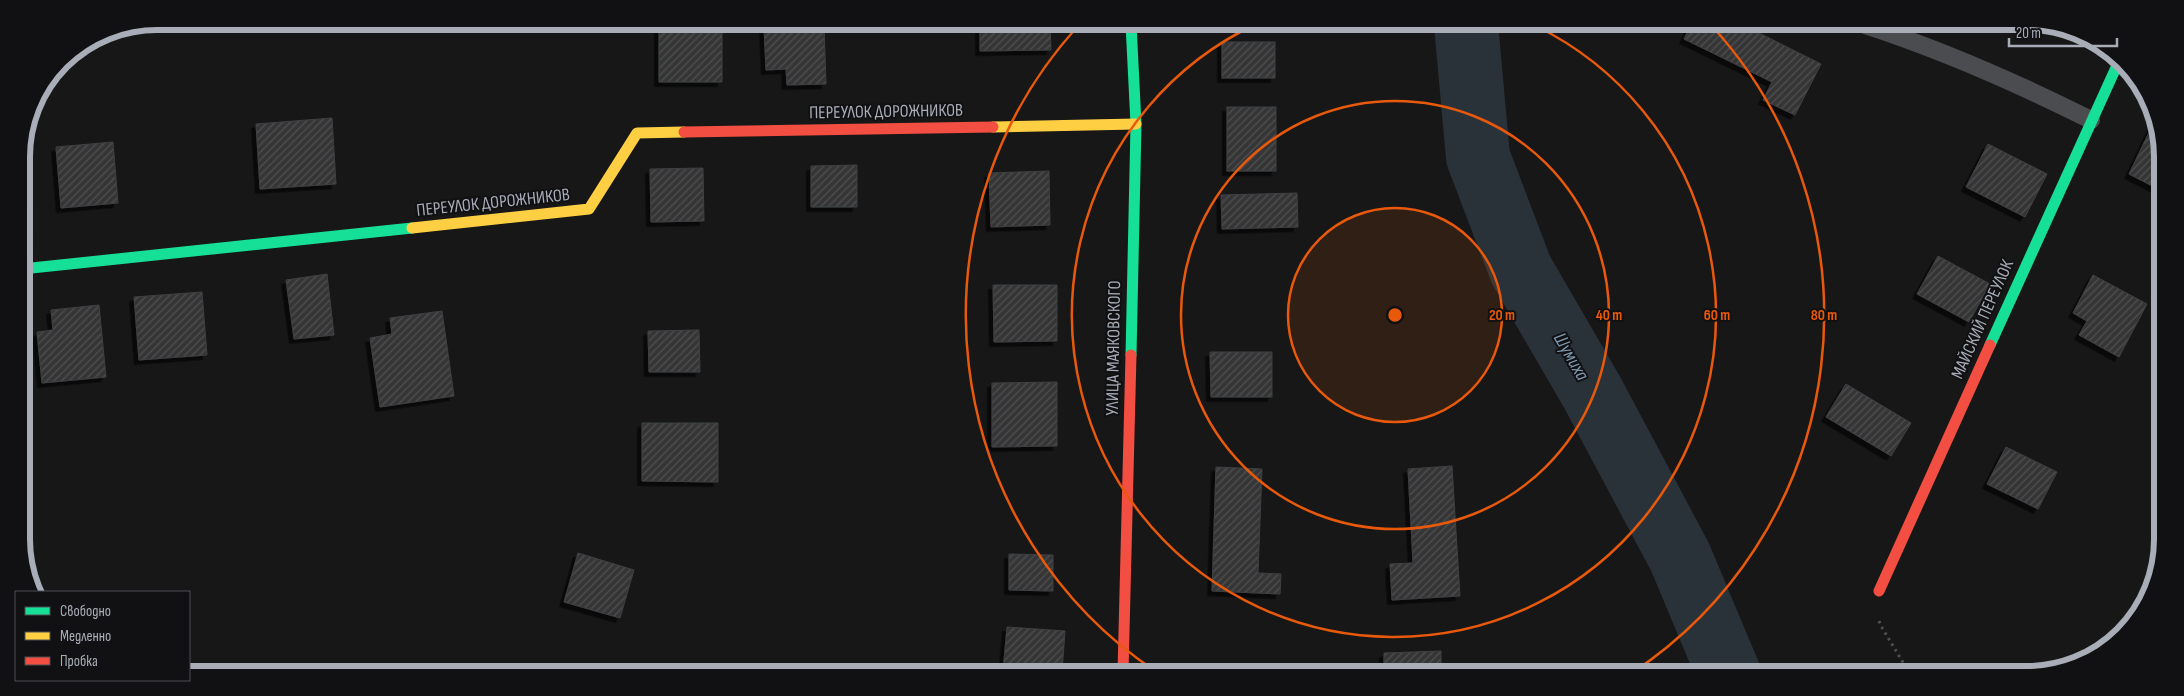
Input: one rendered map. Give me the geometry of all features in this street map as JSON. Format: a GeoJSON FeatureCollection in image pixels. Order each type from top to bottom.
{"type":"FeatureCollection","features":[{"type":"Feature","properties":{"kind":"street","name":"УЛИЦА МАЯКОВСКОГО"},"geometry":{"type":"LineString","coordinates":[[1123,666],[1136,124],[1132,30]]}},
{"type":"Feature","properties":{"kind":"street","name":"МАЙСКИЙ ПЕРЕУЛОК"},"geometry":{"type":"LineString","coordinates":[[1879,591],[2116,67]]}},
{"type":"Feature","properties":{"kind":"street","name":"ПЕРЕУЛОК ДОРОЖНИКОВ"},"geometry":{"type":"LineString","coordinates":[[30,269],[590,209],[637,133],[1136,124]]}},
{"type":"Feature","properties":{"kind":"lane"},"geometry":{"type":"LineString","coordinates":[[1879,30],[1906,38],[2056,102],[2091,120]]}},
{"type":"Feature","properties":{"kind":"path"},"geometry":{"type":"LineString","coordinates":[[1879,591],[1877,609],[1880,626],[1905,666]]}},
{"type":"Feature","properties":{"kind":"building"},"geometry":{"type":"Polygon","coordinates":[[[659,30],[722,30],[722,82],[659,82],[659,30]]]}},
{"type":"Feature","properties":{"kind":"building"},"geometry":{"type":"Polygon","coordinates":[[[764,30],[824,30],[826,84],[787,85],[786,69],[766,70],[764,30]]]}},
{"type":"Feature","properties":{"kind":"building"},"geometry":{"type":"Polygon","coordinates":[[[980,30],[1050,30],[1051,50],[980,51],[980,30]]]}},
{"type":"Feature","properties":{"kind":"building"},"geometry":{"type":"Polygon","coordinates":[[[1688,30],[1753,30],[1821,64],[1795,115],[1763,100],[1772,82],[1684,39],[1688,30]]]}},
{"type":"Feature","properties":{"kind":"building"},"geometry":{"type":"Polygon","coordinates":[[[1222,42],[1275,42],[1275,78],[1222,78],[1222,42]]]}},
{"type":"Feature","properties":{"kind":"building"},"geometry":{"type":"Polygon","coordinates":[[[1227,107],[1276,107],[1276,171],[1227,171],[1227,107]]]}},
{"type":"Feature","properties":{"kind":"building"},"geometry":{"type":"Polygon","coordinates":[[[332,118],[336,184],[260,189],[256,124],[332,118]]]}},
{"type":"Feature","properties":{"kind":"building"},"geometry":{"type":"Polygon","coordinates":[[[2151,128],[2154,157],[2154,187],[2129,174],[2151,128]]]}},
{"type":"Feature","properties":{"kind":"building"},"geometry":{"type":"Polygon","coordinates":[[[113,142],[118,203],[61,208],[56,147],[113,142]]]}},
{"type":"Feature","properties":{"kind":"building"},"geometry":{"type":"Polygon","coordinates":[[[1988,144],[2047,174],[2025,217],[1966,187],[1988,144]]]}},
{"type":"Feature","properties":{"kind":"building"},"geometry":{"type":"Polygon","coordinates":[[[857,165],[857,207],[811,207],[811,166],[857,165]]]}},
{"type":"Feature","properties":{"kind":"building"},"geometry":{"type":"Polygon","coordinates":[[[703,168],[704,221],[651,222],[650,169],[703,168]]]}},
{"type":"Feature","properties":{"kind":"building"},"geometry":{"type":"Polygon","coordinates":[[[1049,171],[1050,225],[991,227],[989,173],[1049,171]]]}},
{"type":"Feature","properties":{"kind":"building"},"geometry":{"type":"Polygon","coordinates":[[[1297,193],[1298,227],[1222,229],[1221,195],[1297,193]]]}},
{"type":"Feature","properties":{"kind":"building"},"geometry":{"type":"Polygon","coordinates":[[[1938,256],[1990,284],[1969,322],[1917,294],[1938,256]]]}},
{"type":"Feature","properties":{"kind":"building"},"geometry":{"type":"Polygon","coordinates":[[[327,274],[334,335],[294,339],[286,280],[327,274]]]}},
{"type":"Feature","properties":{"kind":"building"},"geometry":{"type":"Polygon","coordinates":[[[2093,275],[2147,304],[2119,357],[2079,335],[2087,321],[2073,313],[2093,275]]]}},
{"type":"Feature","properties":{"kind":"building"},"geometry":{"type":"Polygon","coordinates":[[[993,285],[1057,285],[1057,341],[994,342],[993,285]]]}},
{"type":"Feature","properties":{"kind":"building"},"geometry":{"type":"Polygon","coordinates":[[[202,292],[207,355],[139,360],[134,297],[202,292]]]}},
{"type":"Feature","properties":{"kind":"building"},"geometry":{"type":"Polygon","coordinates":[[[99,305],[106,377],[42,383],[37,332],[53,330],[51,310],[99,305]]]}},
{"type":"Feature","properties":{"kind":"building"},"geometry":{"type":"Polygon","coordinates":[[[442,311],[454,396],[380,407],[370,338],[392,334],[390,318],[442,311]]]}},
{"type":"Feature","properties":{"kind":"building"},"geometry":{"type":"Polygon","coordinates":[[[699,330],[700,372],[649,372],[648,331],[699,330]]]}},
{"type":"Feature","properties":{"kind":"building"},"geometry":{"type":"Polygon","coordinates":[[[1210,352],[1272,352],[1272,397],[1211,397],[1210,352]]]}},
{"type":"Feature","properties":{"kind":"building"},"geometry":{"type":"Polygon","coordinates":[[[1057,382],[1057,446],[992,447],[992,383],[1057,382]]]}},
{"type":"Feature","properties":{"kind":"building"},"geometry":{"type":"Polygon","coordinates":[[[1846,384],[1911,423],[1891,456],[1826,417],[1846,384]]]}},
{"type":"Feature","properties":{"kind":"building"},"geometry":{"type":"Polygon","coordinates":[[[642,423],[718,423],[718,482],[642,481],[642,423]]]}},
{"type":"Feature","properties":{"kind":"building"},"geometry":{"type":"Polygon","coordinates":[[[2006,447],[2057,472],[2038,509],[1987,484],[2006,447]]]}},
{"type":"Feature","properties":{"kind":"building"},"geometry":{"type":"Polygon","coordinates":[[[1452,466],[1460,596],[1392,600],[1390,564],[1413,563],[1408,469],[1452,466]]]}},
{"type":"Feature","properties":{"kind":"building"},"geometry":{"type":"Polygon","coordinates":[[[1216,467],[1262,469],[1258,573],[1281,574],[1280,594],[1212,591],[1216,467]]]}},
{"type":"Feature","properties":{"kind":"building"},"geometry":{"type":"Polygon","coordinates":[[[578,553],[634,570],[620,618],[564,602],[578,553]]]}},
{"type":"Feature","properties":{"kind":"building"},"geometry":{"type":"Polygon","coordinates":[[[1009,554],[1053,555],[1053,591],[1009,590],[1009,554]]]}},
{"type":"Feature","properties":{"kind":"building"},"geometry":{"type":"Polygon","coordinates":[[[1007,627],[1065,631],[1062,666],[1004,666],[1007,627]]]}},
{"type":"Feature","properties":{"kind":"building"},"geometry":{"type":"Polygon","coordinates":[[[1441,651],[1441,666],[1384,666],[1384,653],[1441,651]]]}},
{"type":"Feature","properties":{"kind":"waterway","name":"Шумиха"},"geometry":{"type":"LineString","coordinates":[[1467,30],[1478,157],[1521,270],[1592,392],[1680,557],[1726,666]]}},
{"type":"Feature","properties":{"kind":"traffic: fast"},"geometry":{"type":"LineString","coordinates":[[1131,30],[1136,124],[1131,355]]}},
{"type":"Feature","properties":{"kind":"traffic: fast"},"geometry":{"type":"LineString","coordinates":[[1990,345],[2116,67]]}},
{"type":"Feature","properties":{"kind":"traffic: fast"},"geometry":{"type":"LineString","coordinates":[[30,268],[412,228]]}},
{"type":"Feature","properties":{"kind":"traffic: slow"},"geometry":{"type":"LineString","coordinates":[[993,127],[1136,124]]}},
{"type":"Feature","properties":{"kind":"traffic: slow"},"geometry":{"type":"LineString","coordinates":[[412,228],[589,209],[637,133],[684,132]]}},
{"type":"Feature","properties":{"kind":"traffic: jam"},"geometry":{"type":"LineString","coordinates":[[684,132],[993,127]]}},
{"type":"Feature","properties":{"kind":"traffic: jam"},"geometry":{"type":"LineString","coordinates":[[1879,591],[1990,345]]}},
{"type":"Feature","properties":{"kind":"traffic: jam"},"geometry":{"type":"LineString","coordinates":[[1123,666],[1131,355]]}}]}
